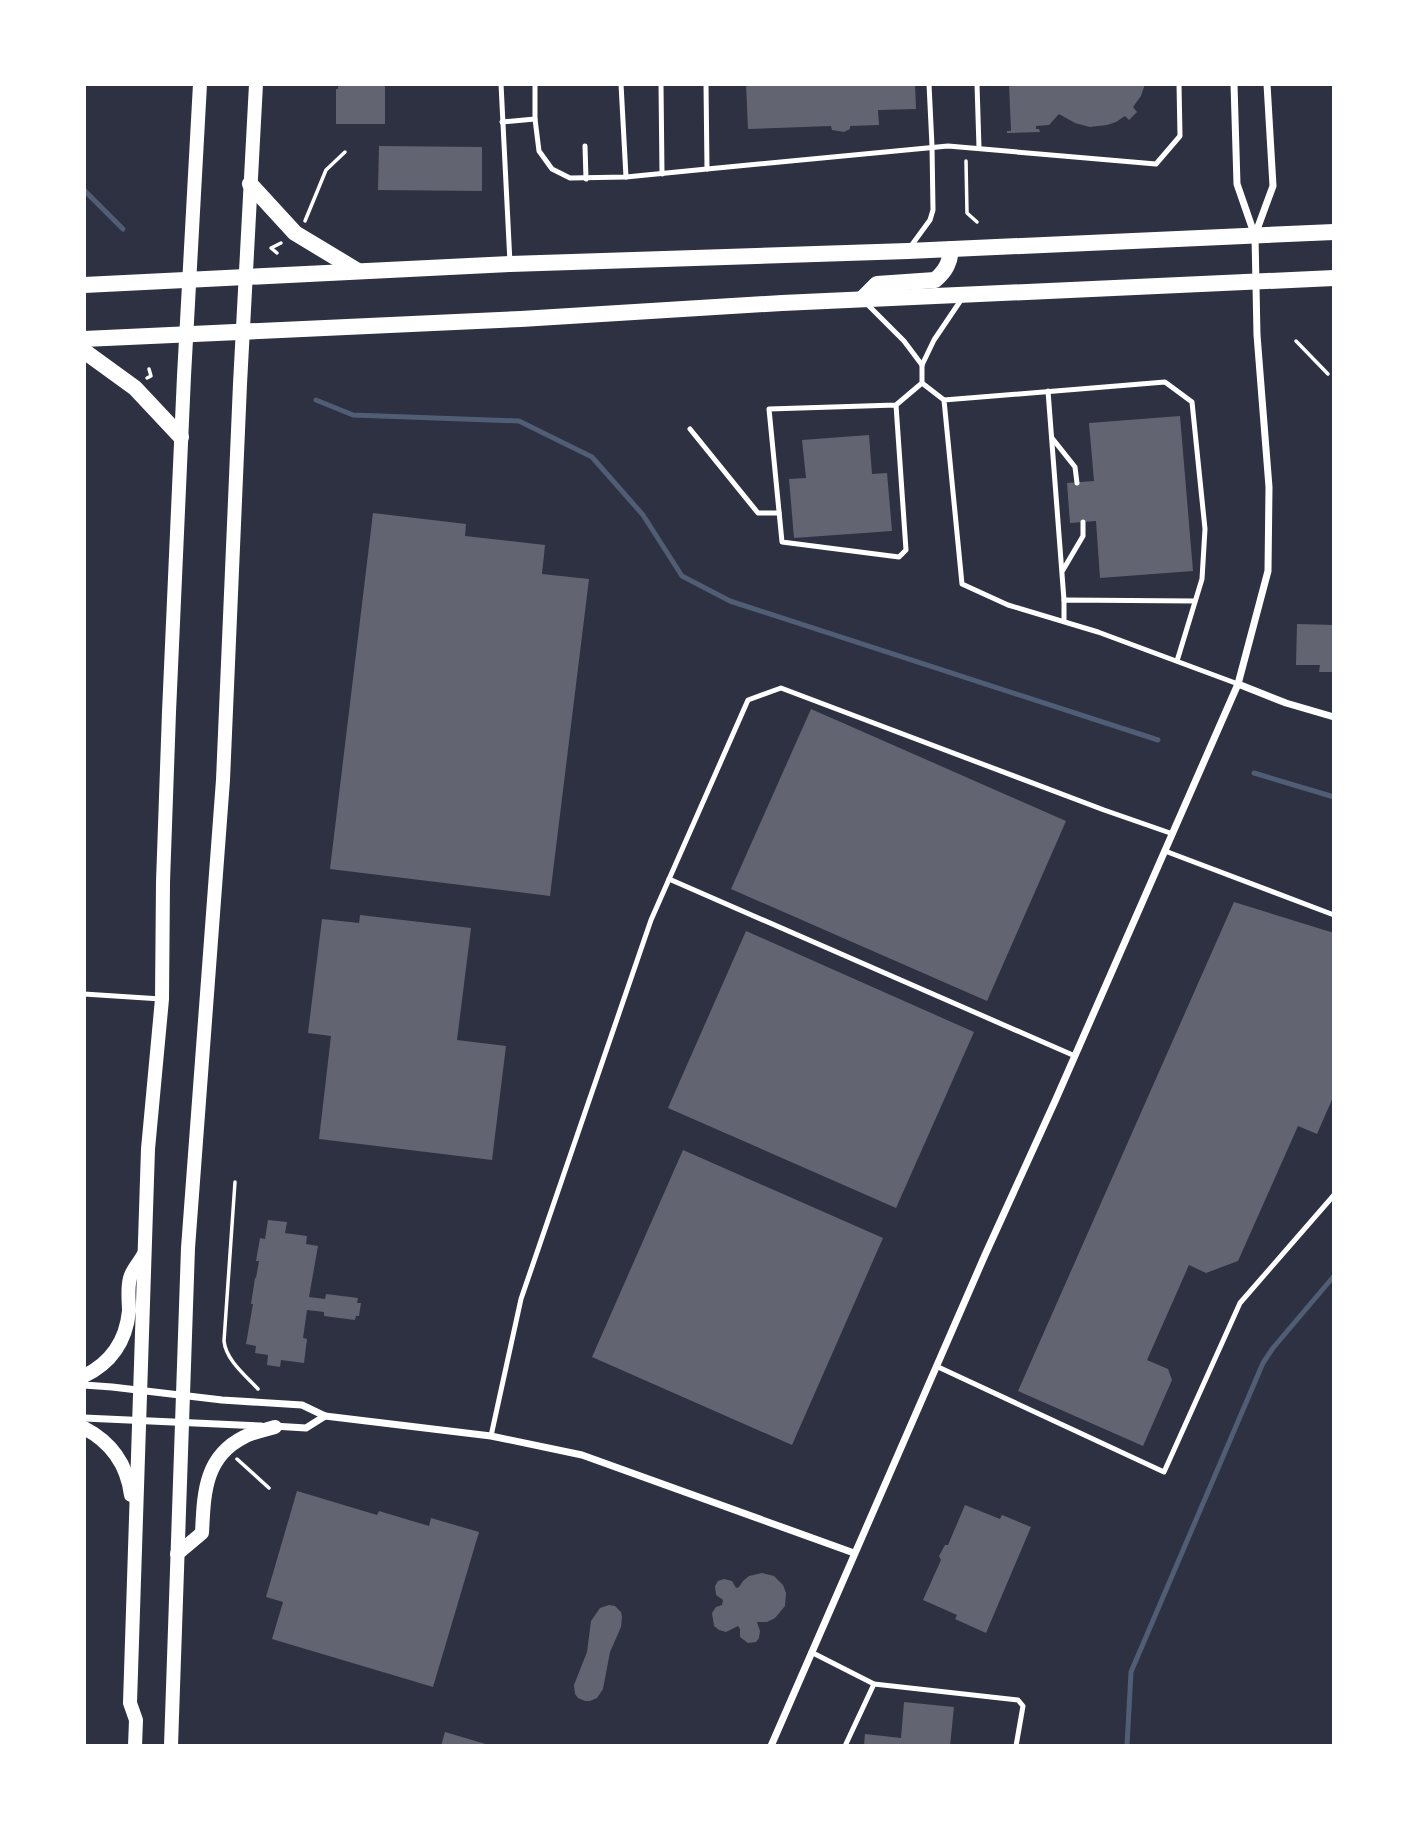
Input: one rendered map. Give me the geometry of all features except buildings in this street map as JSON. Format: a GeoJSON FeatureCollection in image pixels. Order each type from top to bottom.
{"type":"FeatureCollection","features":[{"type":"Feature","properties":{"kind":"main road"},"geometry":{"type":"LineString","coordinates":[[135,1746],[136,1720],[130,1703],[148,1149],[162,999],[169,712],[200,84]]}},
{"type":"Feature","properties":{"kind":"main road"},"geometry":{"type":"LineString","coordinates":[[172,1746],[188,1248],[223,780],[256,84]]}},
{"type":"Feature","properties":{"kind":"main road"},"geometry":{"type":"LineString","coordinates":[[250,184],[295,233],[358,271]]}},
{"type":"Feature","properties":{"kind":"main road"},"geometry":{"type":"LineString","coordinates":[[84,285],[510,264],[908,251],[1334,232]]}},
{"type":"Feature","properties":{"kind":"main road"},"geometry":{"type":"LineString","coordinates":[[862,299],[877,284],[935,280],[946,268],[951,249]]}},
{"type":"Feature","properties":{"kind":"main road"},"geometry":{"type":"LineString","coordinates":[[84,338],[1334,278]]}},
{"type":"Feature","properties":{"kind":"main road"},"geometry":{"type":"LineString","coordinates":[[84,351],[135,388],[181,437]]}},
{"type":"Feature","properties":{"kind":"main road"},"geometry":{"type":"LineString","coordinates":[[84,1376],[104,1364],[124,1337],[130,1277],[145,1253]]}},
{"type":"Feature","properties":{"kind":"main road"},"geometry":{"type":"LineString","coordinates":[[84,1427],[103,1440],[120,1458],[129,1481],[136,1527]]}},
{"type":"Feature","properties":{"kind":"main road"},"geometry":{"type":"LineString","coordinates":[[177,1553],[202,1533],[204,1493],[212,1467],[218,1458],[246,1436],[275,1427]]}},
{"type":"Feature","properties":{"kind":"street"},"geometry":{"type":"LineString","coordinates":[[771,1746],[1238,684],[1268,571],[1269,487],[1259,377],[1255,236],[1237,184],[1234,84]]}},
{"type":"Feature","properties":{"kind":"street"},"geometry":{"type":"LineString","coordinates":[[1255,236],[1273,186],[1267,84]]}},
{"type":"Feature","properties":{"kind":"street"},"geometry":{"type":"LineString","coordinates":[[1238,684],[1286,703],[1334,717]]}},
{"type":"Feature","properties":{"kind":"street"},"geometry":{"type":"LineString","coordinates":[[84,1385],[222,1400],[302,1405],[325,1416],[491,1436],[582,1455],[854,1553]]}},
{"type":"Feature","properties":{"kind":"street"},"geometry":{"type":"LineString","coordinates":[[84,1418],[306,1428],[325,1416]]}},
{"type":"Feature","properties":{"kind":"lane"},"geometry":{"type":"LineString","coordinates":[[501,84],[510,264]]}},
{"type":"Feature","properties":{"kind":"lane"},"geometry":{"type":"LineString","coordinates":[[535,84],[535,120],[540,152],[552,169],[570,178],[586,179],[662,174],[932,146],[1156,164],[1180,136],[1179,84]]}},
{"type":"Feature","properties":{"kind":"lane"},"geometry":{"type":"LineString","coordinates":[[621,84],[626,177]]}},
{"type":"Feature","properties":{"kind":"lane"},"geometry":{"type":"LineString","coordinates":[[661,84],[662,174]]}},
{"type":"Feature","properties":{"kind":"lane"},"geometry":{"type":"LineString","coordinates":[[706,84],[707,169]]}},
{"type":"Feature","properties":{"kind":"lane"},"geometry":{"type":"LineString","coordinates":[[908,251],[930,220],[933,210],[929,84]]}},
{"type":"Feature","properties":{"kind":"lane"},"geometry":{"type":"LineString","coordinates":[[977,84],[979,148]]}},
{"type":"Feature","properties":{"kind":"lane"},"geometry":{"type":"LineString","coordinates":[[502,122],[535,120]]}},
{"type":"Feature","properties":{"kind":"lane"},"geometry":{"type":"LineString","coordinates":[[585,146],[586,179]]}},
{"type":"Feature","properties":{"kind":"lane"},"geometry":{"type":"LineString","coordinates":[[897,405],[906,550],[898,557],[782,541],[769,409],[897,405],[922,383],[922,365],[934,340],[965,295]]}},
{"type":"Feature","properties":{"kind":"lane"},"geometry":{"type":"LineString","coordinates":[[862,299],[904,341],[922,365]]}},
{"type":"Feature","properties":{"kind":"lane"},"geometry":{"type":"LineString","coordinates":[[922,383],[944,400],[1165,382],[1192,402],[1205,529],[1202,579],[1177,661]]}},
{"type":"Feature","properties":{"kind":"lane"},"geometry":{"type":"LineString","coordinates":[[1048,391],[1064,621]]}},
{"type":"Feature","properties":{"kind":"lane"},"geometry":{"type":"LineString","coordinates":[[944,400],[962,584],[1008,605],[1064,621],[1238,684]]}},
{"type":"Feature","properties":{"kind":"lane"},"geometry":{"type":"LineString","coordinates":[[690,429],[758,513],[779,513]]}},
{"type":"Feature","properties":{"kind":"lane"},"geometry":{"type":"LineString","coordinates":[[1052,438],[1075,467],[1077,483]]}},
{"type":"Feature","properties":{"kind":"lane"},"geometry":{"type":"LineString","coordinates":[[1062,571],[1083,536],[1083,522]]}},
{"type":"Feature","properties":{"kind":"lane"},"geometry":{"type":"LineString","coordinates":[[1064,600],[1195,601]]}},
{"type":"Feature","properties":{"kind":"lane"},"geometry":{"type":"LineString","coordinates":[[491,1436],[521,1299],[651,920],[748,700],[781,688],[1173,834]]}},
{"type":"Feature","properties":{"kind":"lane"},"geometry":{"type":"LineString","coordinates":[[1165,851],[1334,915]]}},
{"type":"Feature","properties":{"kind":"lane"},"geometry":{"type":"LineString","coordinates":[[669,879],[1075,1056]]}},
{"type":"Feature","properties":{"kind":"lane"},"geometry":{"type":"LineString","coordinates":[[84,994],[162,999]]}},
{"type":"Feature","properties":{"kind":"lane"},"geometry":{"type":"LineString","coordinates":[[936,1366],[1164,1472],[1240,1303],[1334,1195]]}},
{"type":"Feature","properties":{"kind":"lane"},"geometry":{"type":"LineString","coordinates":[[811,1652],[874,1684],[1018,1700],[1023,1706],[1016,1746]]}},
{"type":"Feature","properties":{"kind":"lane"},"geometry":{"type":"LineString","coordinates":[[845,1746],[874,1684]]}},
{"type":"Feature","properties":{"kind":"path"},"geometry":{"type":"LineString","coordinates":[[305,223],[326,170],[345,152]]}},
{"type":"Feature","properties":{"kind":"path"},"geometry":{"type":"LineString","coordinates":[[966,161],[967,213],[977,222]]}},
{"type":"Feature","properties":{"kind":"path"},"geometry":{"type":"LineString","coordinates":[[277,253],[271,248],[290,240]]}},
{"type":"Feature","properties":{"kind":"path"},"geometry":{"type":"LineString","coordinates":[[1296,341],[1328,374]]}},
{"type":"Feature","properties":{"kind":"path"},"geometry":{"type":"LineString","coordinates":[[234,1182],[224,1341],[229,1357],[258,1389]]}},
{"type":"Feature","properties":{"kind":"path"},"geometry":{"type":"LineString","coordinates":[[237,1459],[269,1489]]}},
{"type":"Feature","properties":{"kind":"waterway"},"geometry":{"type":"LineString","coordinates":[[84,190],[123,229]]}},
{"type":"Feature","properties":{"kind":"waterway"},"geometry":{"type":"LineString","coordinates":[[316,400],[353,415],[519,421],[592,457],[643,515],[682,576],[730,601],[1158,740]]}},
{"type":"Feature","properties":{"kind":"waterway"},"geometry":{"type":"LineString","coordinates":[[1254,773],[1334,797]]}},
{"type":"Feature","properties":{"kind":"waterway"},"geometry":{"type":"LineString","coordinates":[[1127,1746],[1131,1672],[1263,1363],[1334,1276]]}}]}
